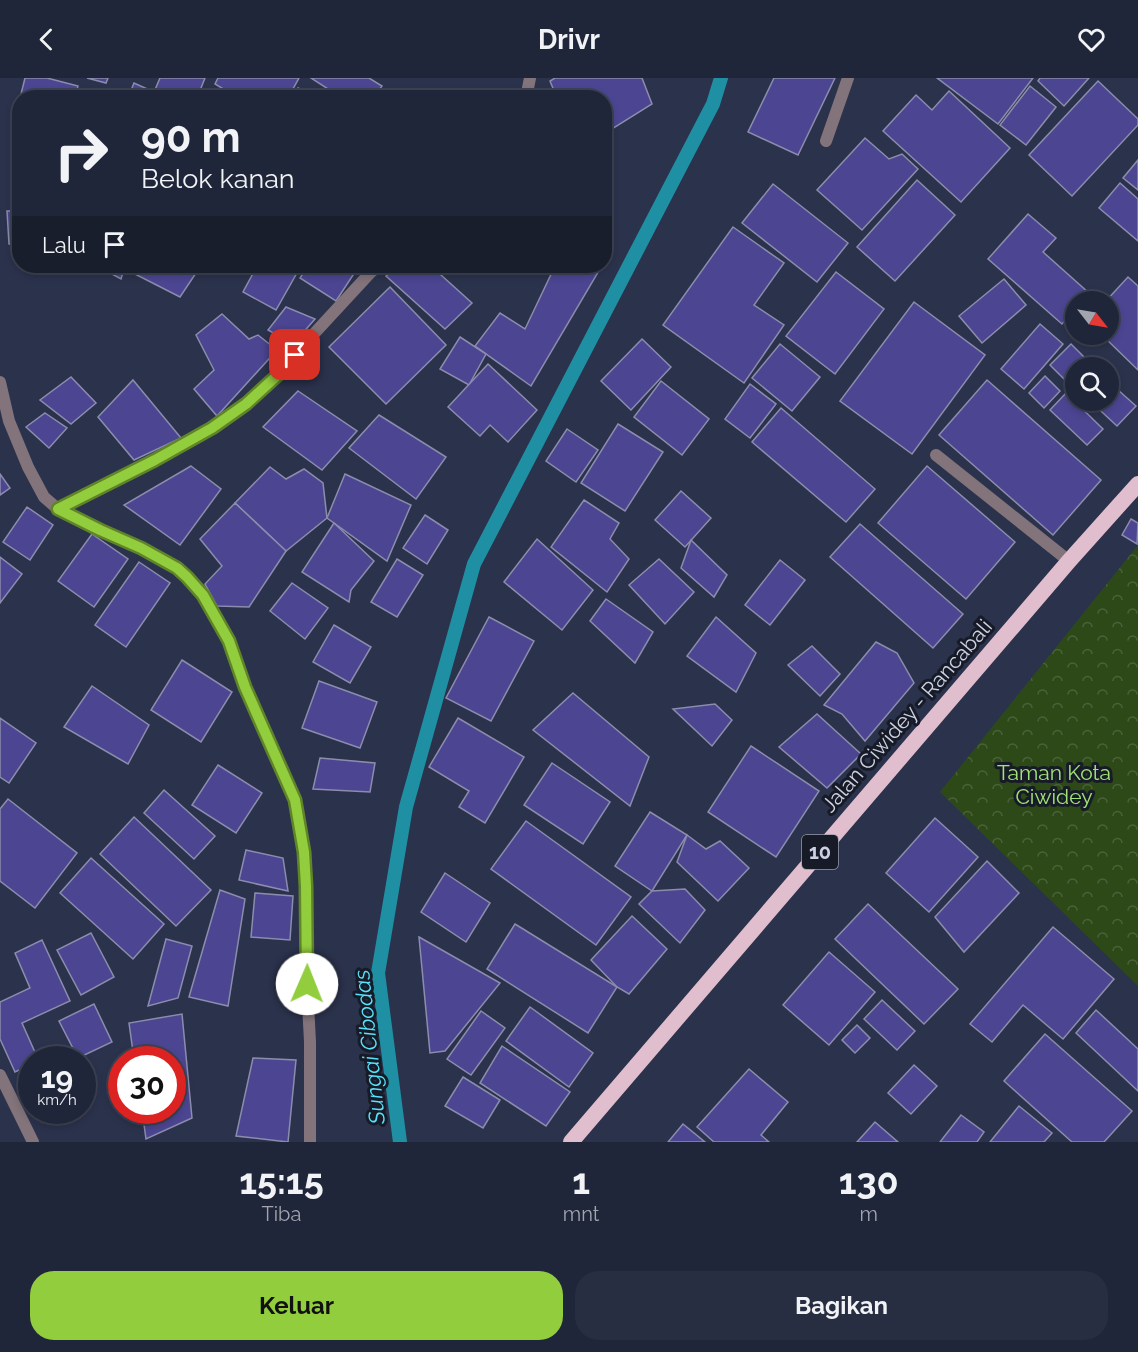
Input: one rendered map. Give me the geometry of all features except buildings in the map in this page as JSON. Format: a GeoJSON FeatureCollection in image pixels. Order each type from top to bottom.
{"type":"FeatureCollection","features":[{"type":"Feature","properties":{"kind":"highway","name":"Jalan Ciwidey - Rancabali"},"geometry":{"type":"LineString","coordinates":[[571,1142],[1069,561],[1138,484]]}},
{"type":"Feature","properties":{"kind":"street"},"geometry":{"type":"LineString","coordinates":[[826,141],[848,78]]}},
{"type":"Feature","properties":{"kind":"street"},"geometry":{"type":"LineString","coordinates":[[58,509],[165,455],[212,428],[246,404],[281,372],[370,273]]}},
{"type":"Feature","properties":{"kind":"street"},"geometry":{"type":"LineString","coordinates":[[0,382],[9,421],[28,467],[44,497],[58,509],[141,548],[177,568],[203,595],[229,641],[245,687],[295,800],[304,852],[306,886],[310,1142]]}},
{"type":"Feature","properties":{"kind":"street"},"geometry":{"type":"LineString","coordinates":[[936,456],[1069,561]]}},
{"type":"Feature","properties":{"kind":"street"},"geometry":{"type":"LineString","coordinates":[[0,1076],[33,1142]]}},
{"type":"Feature","properties":{"kind":"green space","name":"Taman Kota Ciwidey"},"geometry":{"type":"Polygon","coordinates":[[[1138,545],[1138,986],[940,792],[1138,545]]]}},
{"type":"Feature","properties":{"kind":"waterway","name":"Sungai Cibodas"},"geometry":{"type":"LineString","coordinates":[[400,1142],[378,973],[406,807],[474,564],[713,104],[721,78]]}},
{"type":"Feature","properties":{"kind":"route"},"geometry":{"type":"LineString","coordinates":[[295,355],[281,372],[246,404],[212,428],[58,509],[141,548],[177,568],[203,595],[229,641],[245,687],[295,800],[304,852],[307,984]]}}]}
